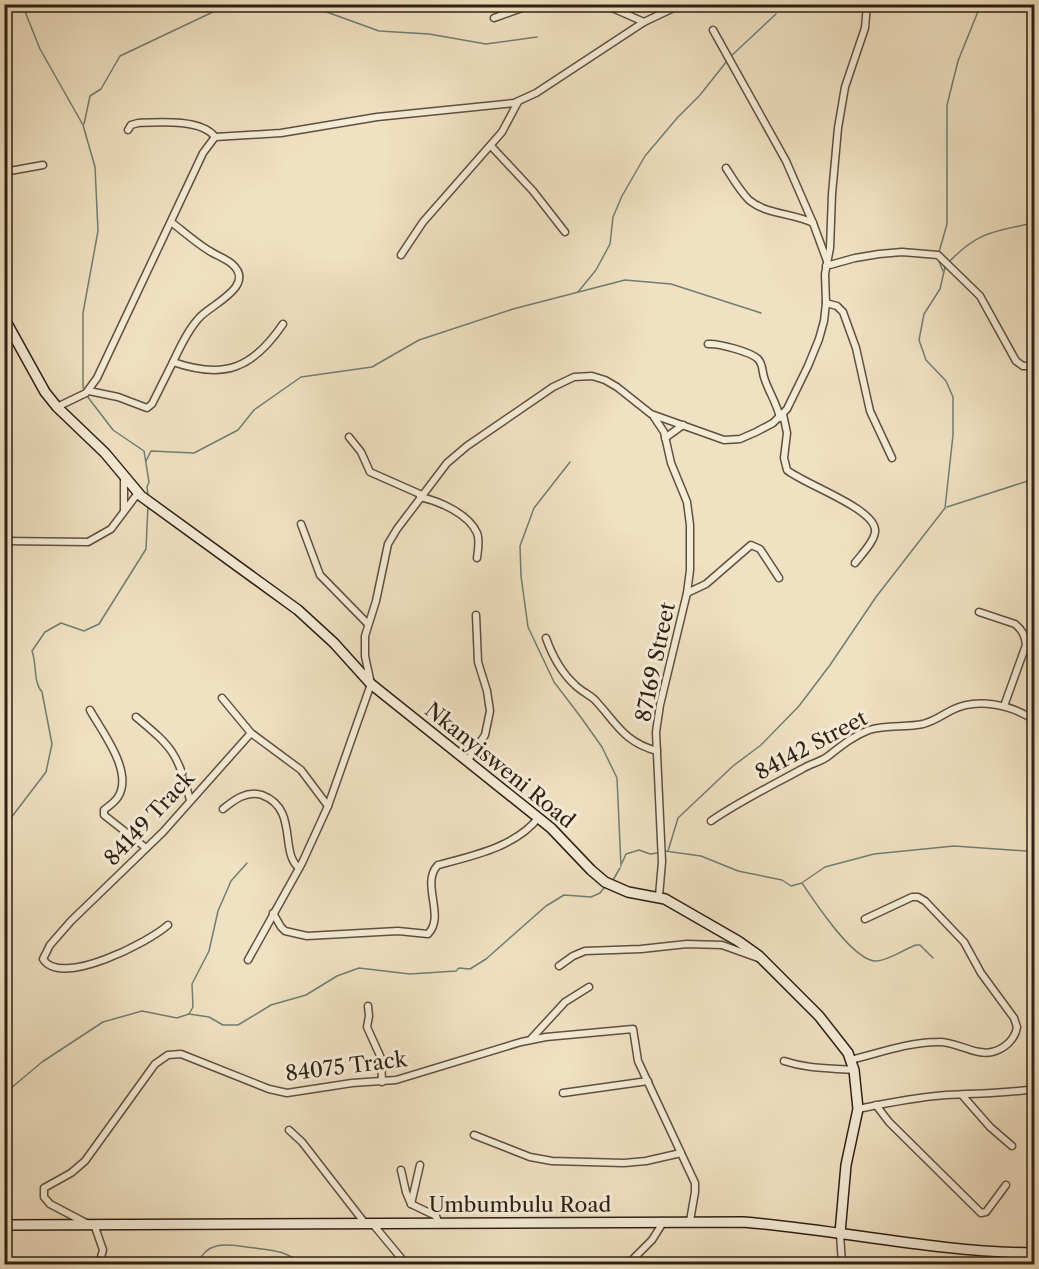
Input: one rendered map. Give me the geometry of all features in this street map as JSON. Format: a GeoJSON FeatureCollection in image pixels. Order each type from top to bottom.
{"type":"FeatureCollection","features":[{"type":"Feature","properties":{"kind":"street"},"geometry":{"type":"LineString","coordinates":[[494,18],[533,4]]}},
{"type":"Feature","properties":{"kind":"street"},"geometry":{"type":"LineString","coordinates":[[603,4],[644,22]]}},
{"type":"Feature","properties":{"kind":"street"},"geometry":{"type":"LineString","coordinates":[[57,407],[89,391],[97,378],[203,153],[208,143],[215,137],[281,133],[377,117],[518,102],[536,93],[644,22],[682,4]]}},
{"type":"Feature","properties":{"kind":"street"},"geometry":{"type":"LineString","coordinates":[[248,960],[299,868],[328,806],[371,684],[364,647],[388,544],[447,463],[553,387],[583,376],[605,380],[651,414],[724,440],[735,440],[756,432],[782,416],[815,351],[822,330],[839,121],[845,87],[865,28],[867,4]]}},
{"type":"Feature","properties":{"kind":"street"},"geometry":{"type":"LineString","coordinates":[[713,30],[786,160],[813,223],[827,264]]}},
{"type":"Feature","properties":{"kind":"street"},"geometry":{"type":"LineString","coordinates":[[401,255],[423,222],[491,146],[510,121],[518,102]]}},
{"type":"Feature","properties":{"kind":"street"},"geometry":{"type":"LineString","coordinates":[[128,130],[132,125],[138,123],[183,123],[209,130],[215,137]]}},
{"type":"Feature","properties":{"kind":"street"},"geometry":{"type":"LineString","coordinates":[[491,146],[533,191],[565,232]]}},
{"type":"Feature","properties":{"kind":"street"},"geometry":{"type":"LineString","coordinates":[[4,172],[43,165]]}},
{"type":"Feature","properties":{"kind":"street"},"geometry":{"type":"LineString","coordinates":[[726,168],[748,198],[758,206],[813,223]]}},
{"type":"Feature","properties":{"kind":"street"},"geometry":{"type":"LineString","coordinates":[[89,391],[118,397],[147,408],[152,404],[197,320],[233,291],[237,284],[236,268],[231,262],[204,248],[171,222]]}},
{"type":"Feature","properties":{"kind":"street"},"geometry":{"type":"LineString","coordinates":[[827,264],[903,252],[938,255],[980,296],[1016,361],[1023,366],[1035,366]]}},
{"type":"Feature","properties":{"kind":"street"},"geometry":{"type":"LineString","coordinates":[[826,303],[837,306],[843,312],[856,348],[870,411],[878,433],[892,458]]}},
{"type":"Feature","properties":{"kind":"street","name":"Nkanyisweni Road"},"geometry":{"type":"LineString","coordinates":[[4,318],[33,371],[57,407],[105,453],[138,493],[298,610],[371,684],[538,818],[605,882],[628,892],[659,896],[738,941],[763,959],[819,1016],[833,1032],[851,1060],[858,1108],[846,1165],[840,1233],[843,1264]]}},
{"type":"Feature","properties":{"kind":"street"},"geometry":{"type":"LineString","coordinates":[[173,362],[205,370],[236,367],[256,356],[273,339],[283,324]]}},
{"type":"Feature","properties":{"kind":"street"},"geometry":{"type":"LineString","coordinates":[[708,344],[725,345],[757,358],[787,433],[784,458],[787,470],[860,511],[874,524],[876,530],[874,537],[855,563]]}},
{"type":"Feature","properties":{"kind":"street","name":"87169 Street"},"geometry":{"type":"LineString","coordinates":[[651,414],[665,438],[671,463],[690,514],[690,575],[660,705],[656,732],[662,862],[659,896]]}},
{"type":"Feature","properties":{"kind":"street"},"geometry":{"type":"LineString","coordinates":[[665,438],[683,425]]}},
{"type":"Feature","properties":{"kind":"street"},"geometry":{"type":"LineString","coordinates":[[349,437],[361,452],[370,472],[457,513],[474,528],[478,539],[477,558]]}},
{"type":"Feature","properties":{"kind":"street"},"geometry":{"type":"LineString","coordinates":[[124,478],[124,512]]}},
{"type":"Feature","properties":{"kind":"street"},"geometry":{"type":"LineString","coordinates":[[4,541],[88,542],[111,529],[138,493]]}},
{"type":"Feature","properties":{"kind":"street"},"geometry":{"type":"LineString","coordinates":[[301,524],[320,575],[368,624]]}},
{"type":"Feature","properties":{"kind":"street"},"geometry":{"type":"LineString","coordinates":[[687,592],[706,584],[751,545],[760,549],[779,578]]}},
{"type":"Feature","properties":{"kind":"street"},"geometry":{"type":"LineString","coordinates":[[979,612],[1015,624],[1026,639],[1026,645],[1004,706]]}},
{"type":"Feature","properties":{"kind":"street"},"geometry":{"type":"LineString","coordinates":[[468,760],[485,735],[490,711],[487,691],[478,662],[476,615]]}},
{"type":"Feature","properties":{"kind":"street"},"geometry":{"type":"LineString","coordinates":[[546,638],[555,658],[576,686],[594,700],[627,737],[638,745],[657,751]]}},
{"type":"Feature","properties":{"kind":"street"},"geometry":{"type":"LineString","coordinates":[[222,698],[251,733],[301,770],[328,806]]}},
{"type":"Feature","properties":{"kind":"street","name":"84142 Street"},"geometry":{"type":"LineString","coordinates":[[711,821],[747,798],[826,757],[844,743],[869,730],[879,727],[922,724],[937,719],[962,705],[1004,706],[1035,720]]}},
{"type":"Feature","properties":{"kind":"street"},"geometry":{"type":"LineString","coordinates":[[90,710],[118,759],[122,771],[120,793],[104,810],[104,815],[146,848]]}},
{"type":"Feature","properties":{"kind":"street"},"geometry":{"type":"LineString","coordinates":[[136,717],[172,749],[183,773],[190,800]]}},
{"type":"Feature","properties":{"kind":"street","name":"84149 Track"},"geometry":{"type":"LineString","coordinates":[[168,925],[136,946],[76,967],[53,968],[43,959],[50,945],[71,921],[146,848],[251,733]]}},
{"type":"Feature","properties":{"kind":"street"},"geometry":{"type":"LineString","coordinates":[[223,809],[238,798],[254,794],[274,802],[281,811],[294,863],[299,868]]}},
{"type":"Feature","properties":{"kind":"street"},"geometry":{"type":"LineString","coordinates":[[273,913],[285,931],[307,936],[398,931],[428,934],[431,932],[434,921],[432,878],[438,865],[474,855],[513,839],[529,830],[538,818]]}},
{"type":"Feature","properties":{"kind":"street"},"geometry":{"type":"LineString","coordinates":[[851,1060],[939,1041],[982,1052],[994,1051],[1011,1041],[1017,1027],[1014,1018],[981,973],[964,942],[925,900],[912,897],[865,919]]}},
{"type":"Feature","properties":{"kind":"street"},"geometry":{"type":"LineString","coordinates":[[559,966],[585,951],[641,949],[687,944],[722,945],[757,959],[763,959]]}},
{"type":"Feature","properties":{"kind":"street"},"geometry":{"type":"LineString","coordinates":[[529,1040],[565,1002],[589,987]]}},
{"type":"Feature","properties":{"kind":"street"},"geometry":{"type":"LineString","coordinates":[[368,1006],[367,1027],[381,1058],[382,1082]]}},
{"type":"Feature","properties":{"kind":"street","name":"84075 Track"},"geometry":{"type":"LineString","coordinates":[[91,1224],[50,1204],[44,1197],[44,1188],[71,1173],[88,1157],[155,1064],[164,1057],[176,1054],[186,1055],[279,1092],[403,1079],[529,1040],[633,1029],[636,1054],[648,1081]]}},
{"type":"Feature","properties":{"kind":"street"},"geometry":{"type":"LineString","coordinates":[[784,1061],[815,1069],[854,1070]]}},
{"type":"Feature","properties":{"kind":"street"},"geometry":{"type":"LineString","coordinates":[[563,1093],[648,1081],[695,1184],[690,1221]]}},
{"type":"Feature","properties":{"kind":"street"},"geometry":{"type":"LineString","coordinates":[[858,1108],[915,1098],[992,1095],[1035,1089]]}},
{"type":"Feature","properties":{"kind":"street"},"geometry":{"type":"LineString","coordinates":[[962,1095],[990,1127],[1012,1146]]}},
{"type":"Feature","properties":{"kind":"street"},"geometry":{"type":"LineString","coordinates":[[876,1105],[889,1122],[981,1213],[986,1212],[1006,1185]]}},
{"type":"Feature","properties":{"kind":"street"},"geometry":{"type":"LineString","coordinates":[[289,1130],[302,1142],[406,1264]]}},
{"type":"Feature","properties":{"kind":"street"},"geometry":{"type":"LineString","coordinates":[[474,1135],[546,1161],[624,1163],[646,1161],[681,1153]]}},
{"type":"Feature","properties":{"kind":"street"},"geometry":{"type":"LineString","coordinates":[[411,1204],[420,1165]]}},
{"type":"Feature","properties":{"kind":"street"},"geometry":{"type":"LineString","coordinates":[[401,1170],[411,1204],[417,1209],[433,1214],[438,1222]]}},
{"type":"Feature","properties":{"kind":"street"},"geometry":{"type":"LineString","coordinates":[[628,1264],[652,1240],[664,1221]]}},
{"type":"Feature","properties":{"kind":"street","name":"Umbumbulu Road"},"geometry":{"type":"LineString","coordinates":[[4,1225],[743,1222],[988,1253],[1035,1253]]}},
{"type":"Feature","properties":{"kind":"street"},"geometry":{"type":"LineString","coordinates":[[91,1224],[103,1250],[99,1264]]}},
{"type":"Feature","properties":{"kind":"street"},"geometry":{"type":"LineString","coordinates":[[245,1264],[254,1262],[268,1264]]}},
{"type":"Feature","properties":{"kind":"waterway"},"geometry":{"type":"LineString","coordinates":[[22,4],[40,49],[83,125],[95,167],[98,231],[83,313],[83,388]]}},
{"type":"Feature","properties":{"kind":"waterway"},"geometry":{"type":"LineString","coordinates":[[84,124],[90,96],[101,89],[120,56],[215,11],[256,4]]}},
{"type":"Feature","properties":{"kind":"waterway"},"geometry":{"type":"LineString","coordinates":[[295,4],[313,7],[379,31],[429,34],[486,44],[537,37]]}},
{"type":"Feature","properties":{"kind":"waterway"},"geometry":{"type":"LineString","coordinates":[[939,252],[947,224],[947,105],[958,61],[981,4]]}},
{"type":"Feature","properties":{"kind":"waterway"},"geometry":{"type":"LineString","coordinates":[[730,57],[776,14]]}},
{"type":"Feature","properties":{"kind":"waterway"},"geometry":{"type":"LineString","coordinates":[[578,292],[596,270],[610,244],[613,217],[645,156],[727,61]]}},
{"type":"Feature","properties":{"kind":"waterway"},"geometry":{"type":"LineString","coordinates":[[949,262],[979,238],[1034,223]]}},
{"type":"Feature","properties":{"kind":"waterway"},"geometry":{"type":"LineString","coordinates":[[938,259],[943,271]]}},
{"type":"Feature","properties":{"kind":"waterway"},"geometry":{"type":"LineString","coordinates":[[668,851],[678,818],[733,766],[761,745],[799,706],[876,597],[945,508],[953,435],[953,397],[946,381],[926,360],[919,340],[924,314],[940,289],[945,267]]}},
{"type":"Feature","properties":{"kind":"waterway"},"geometry":{"type":"LineString","coordinates":[[146,461],[151,451],[194,453],[238,430],[254,410],[301,377],[372,367],[419,340],[513,309],[625,280],[671,284],[761,313]]}},
{"type":"Feature","properties":{"kind":"waterway"},"geometry":{"type":"LineString","coordinates":[[87,396],[113,430],[144,451],[149,482],[148,495]]}},
{"type":"Feature","properties":{"kind":"waterway"},"geometry":{"type":"LineString","coordinates":[[570,462],[534,508],[520,546],[521,576],[528,627],[554,682],[602,747],[617,778],[621,866]]}},
{"type":"Feature","properties":{"kind":"waterway"},"geometry":{"type":"LineString","coordinates":[[947,507],[1034,479]]}},
{"type":"Feature","properties":{"kind":"waterway"},"geometry":{"type":"LineString","coordinates":[[4,827],[46,772],[52,744],[32,651],[45,632],[61,623],[84,631],[99,624],[146,549],[148,506]]}},
{"type":"Feature","properties":{"kind":"waterway"},"geometry":{"type":"LineString","coordinates":[[803,882],[825,867],[874,854],[954,846],[1026,851]]}},
{"type":"Feature","properties":{"kind":"waterway"},"geometry":{"type":"LineString","coordinates":[[622,863],[626,854],[639,850],[650,854],[658,853]]}},
{"type":"Feature","properties":{"kind":"waterway"},"geometry":{"type":"LineString","coordinates":[[665,851],[701,856],[738,871],[782,880],[791,886],[802,883],[835,929],[856,951],[867,958],[881,960],[916,945],[920,945],[933,958]]}},
{"type":"Feature","properties":{"kind":"waterway"},"geometry":{"type":"LineString","coordinates":[[189,1014],[193,1007],[192,984],[209,951],[218,911],[231,881],[247,863]]}},
{"type":"Feature","properties":{"kind":"waterway"},"geometry":{"type":"LineString","coordinates":[[613,880],[620,868]]}},
{"type":"Feature","properties":{"kind":"waterway"},"geometry":{"type":"LineString","coordinates":[[4,1094],[42,1062],[103,1022],[142,1011],[177,1018],[189,1014],[209,1017],[223,1025],[238,1025],[271,1005],[306,995],[337,976],[359,968],[410,974],[456,971],[459,968],[470,969],[486,959],[546,906],[564,895],[591,897],[600,893],[604,888]]}},
{"type":"Feature","properties":{"kind":"waterway"},"geometry":{"type":"LineString","coordinates":[[197,1264],[208,1250],[222,1245],[276,1251],[304,1264]]}}]}
